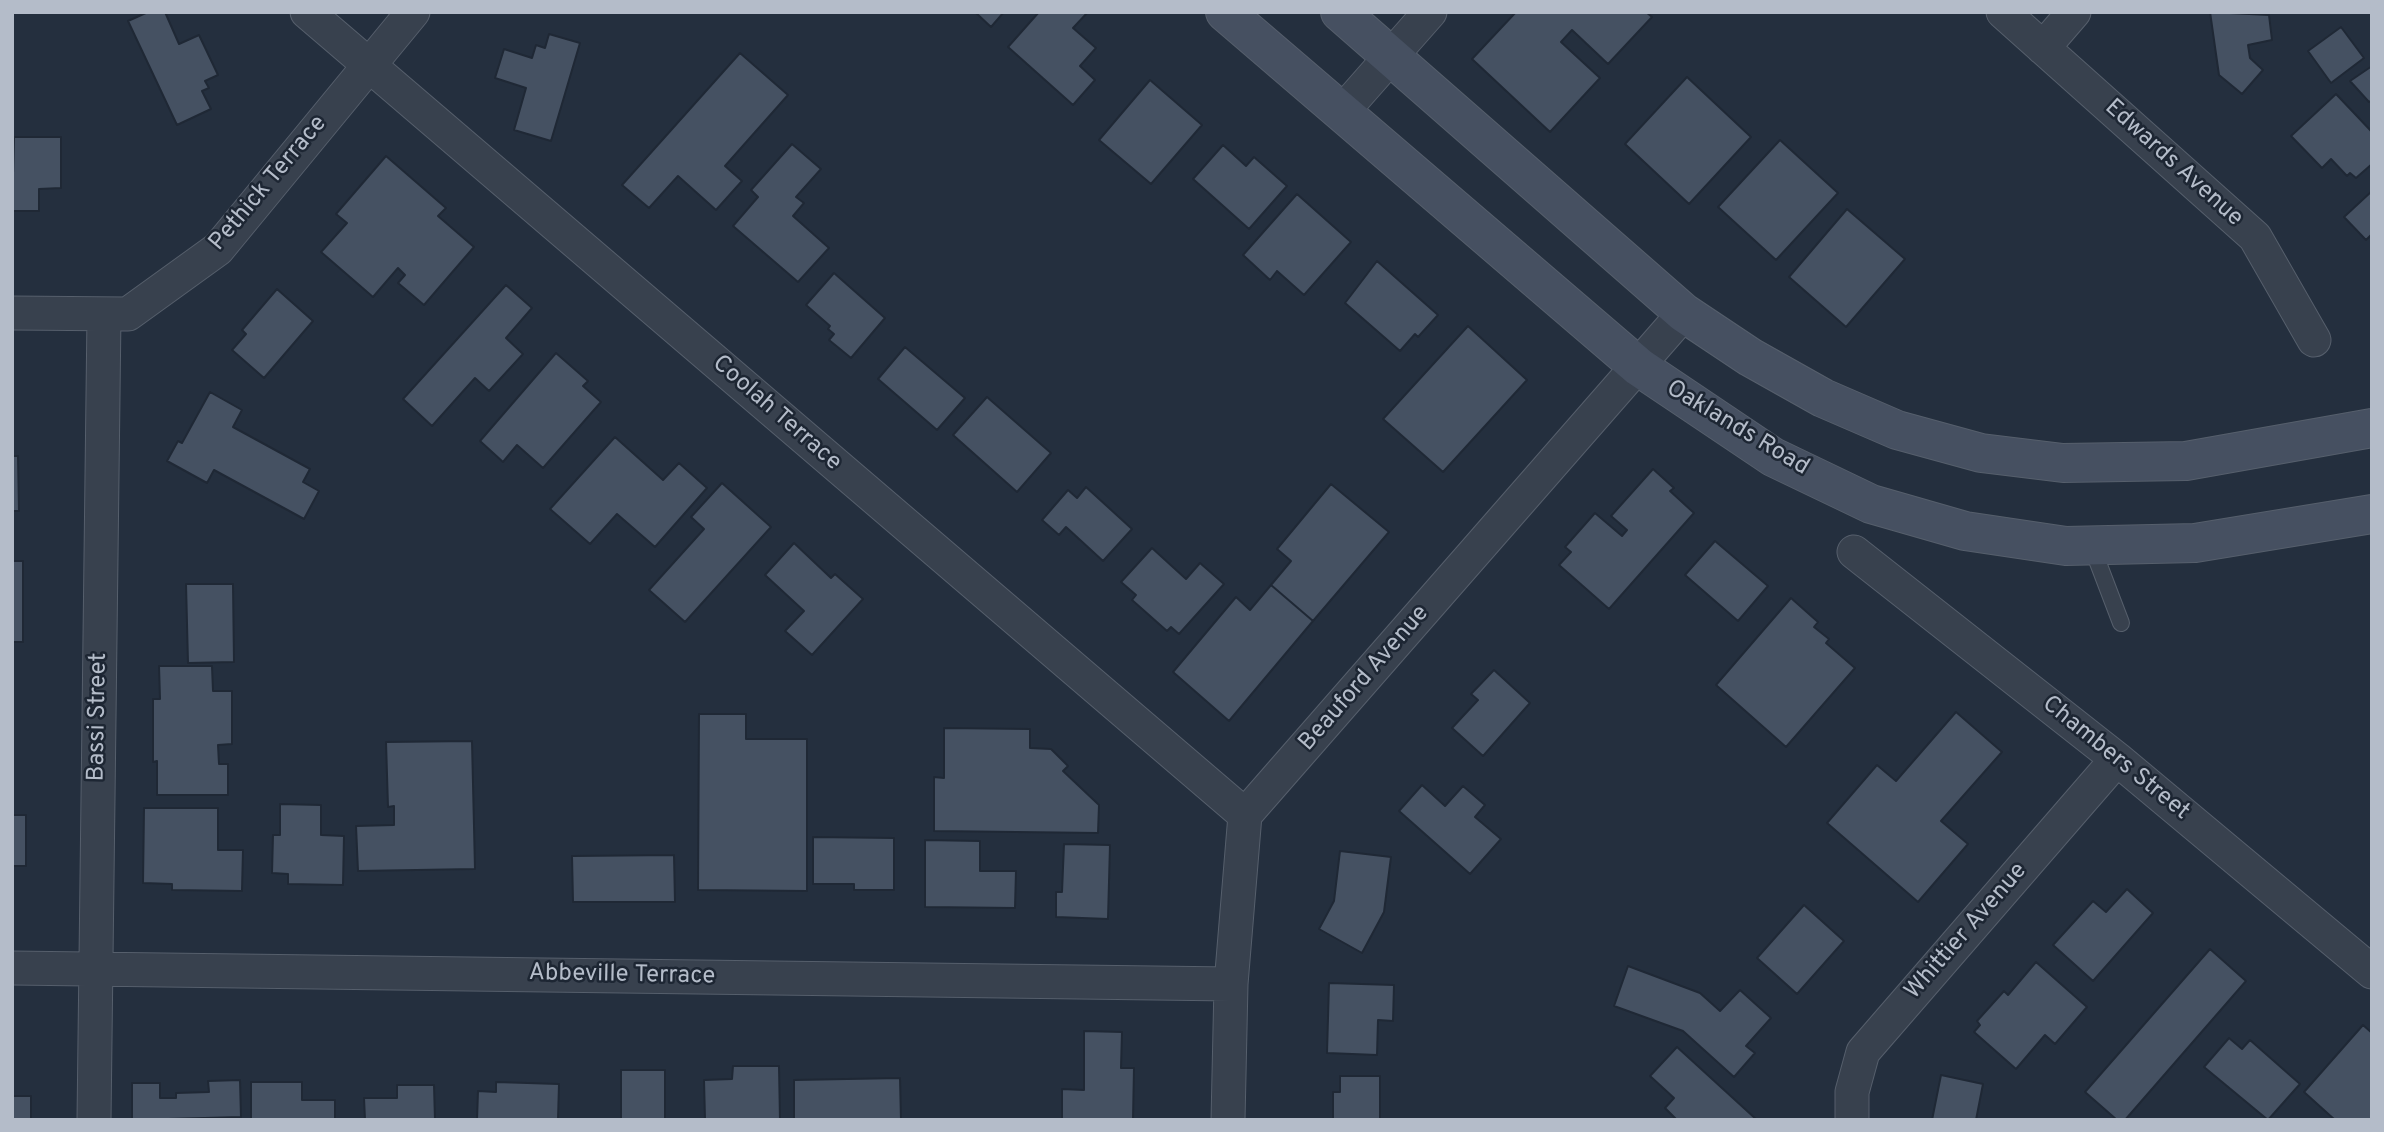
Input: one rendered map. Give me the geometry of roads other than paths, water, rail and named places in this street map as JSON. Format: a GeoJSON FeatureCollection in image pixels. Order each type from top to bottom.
{"type":"FeatureCollection","features":[{"type":"Feature","properties":{"kind":"main road","name":"Oaklands Road"},"geometry":{"type":"LineString","coordinates":[[1225,12],[1639,366],[1696,408],[1773,457],[1871,504],[1965,531],[2066,546],[2194,543],[2372,514]]}},
{"type":"Feature","properties":{"kind":"main road"},"geometry":{"type":"LineString","coordinates":[[1340,12],[1684,313],[1750,357],[1823,398],[1897,430],[1981,453],[2063,463],[2186,461],[2372,428]]}},
{"type":"Feature","properties":{"kind":"street","name":"Coolah Terrace"},"geometry":{"type":"LineString","coordinates":[[307,12],[1245,816]]}},
{"type":"Feature","properties":{"kind":"street","name":"Pethick Terrace"},"geometry":{"type":"LineString","coordinates":[[12,313],[128,314],[218,250],[413,12]]}},
{"type":"Feature","properties":{"kind":"street"},"geometry":{"type":"LineString","coordinates":[[1342,111],[1430,12]]}},
{"type":"Feature","properties":{"kind":"street","name":"Edwards Avenue"},"geometry":{"type":"LineString","coordinates":[[2003,12],[2255,237],[2314,340]]}},
{"type":"Feature","properties":{"kind":"street"},"geometry":{"type":"LineString","coordinates":[[2043,48],[2074,12]]}},
{"type":"Feature","properties":{"kind":"street","name":"Beauford Avenue"},"geometry":{"type":"LineString","coordinates":[[1245,816],[1684,313]]}},
{"type":"Feature","properties":{"kind":"street","name":"Bassi Street"},"geometry":{"type":"LineString","coordinates":[[94,1120],[104,315]]}},
{"type":"Feature","properties":{"kind":"street","name":"Chambers Street"},"geometry":{"type":"LineString","coordinates":[[1854,552],[2117,759],[2372,972]]}},
{"type":"Feature","properties":{"kind":"street","name":"Whittier Avenue"},"geometry":{"type":"LineString","coordinates":[[1852,1120],[1852,1092],[1863,1052],[2117,759]]}},
{"type":"Feature","properties":{"kind":"street"},"geometry":{"type":"LineString","coordinates":[[1228,1120],[1231,984],[1245,816]]}},
{"type":"Feature","properties":{"kind":"street","name":"Abbeville Terrace"},"geometry":{"type":"LineString","coordinates":[[12,968],[1231,984]]}},
{"type":"Feature","properties":{"kind":"lane"},"geometry":{"type":"LineString","coordinates":[[2091,545],[2120,623]]}}]}
